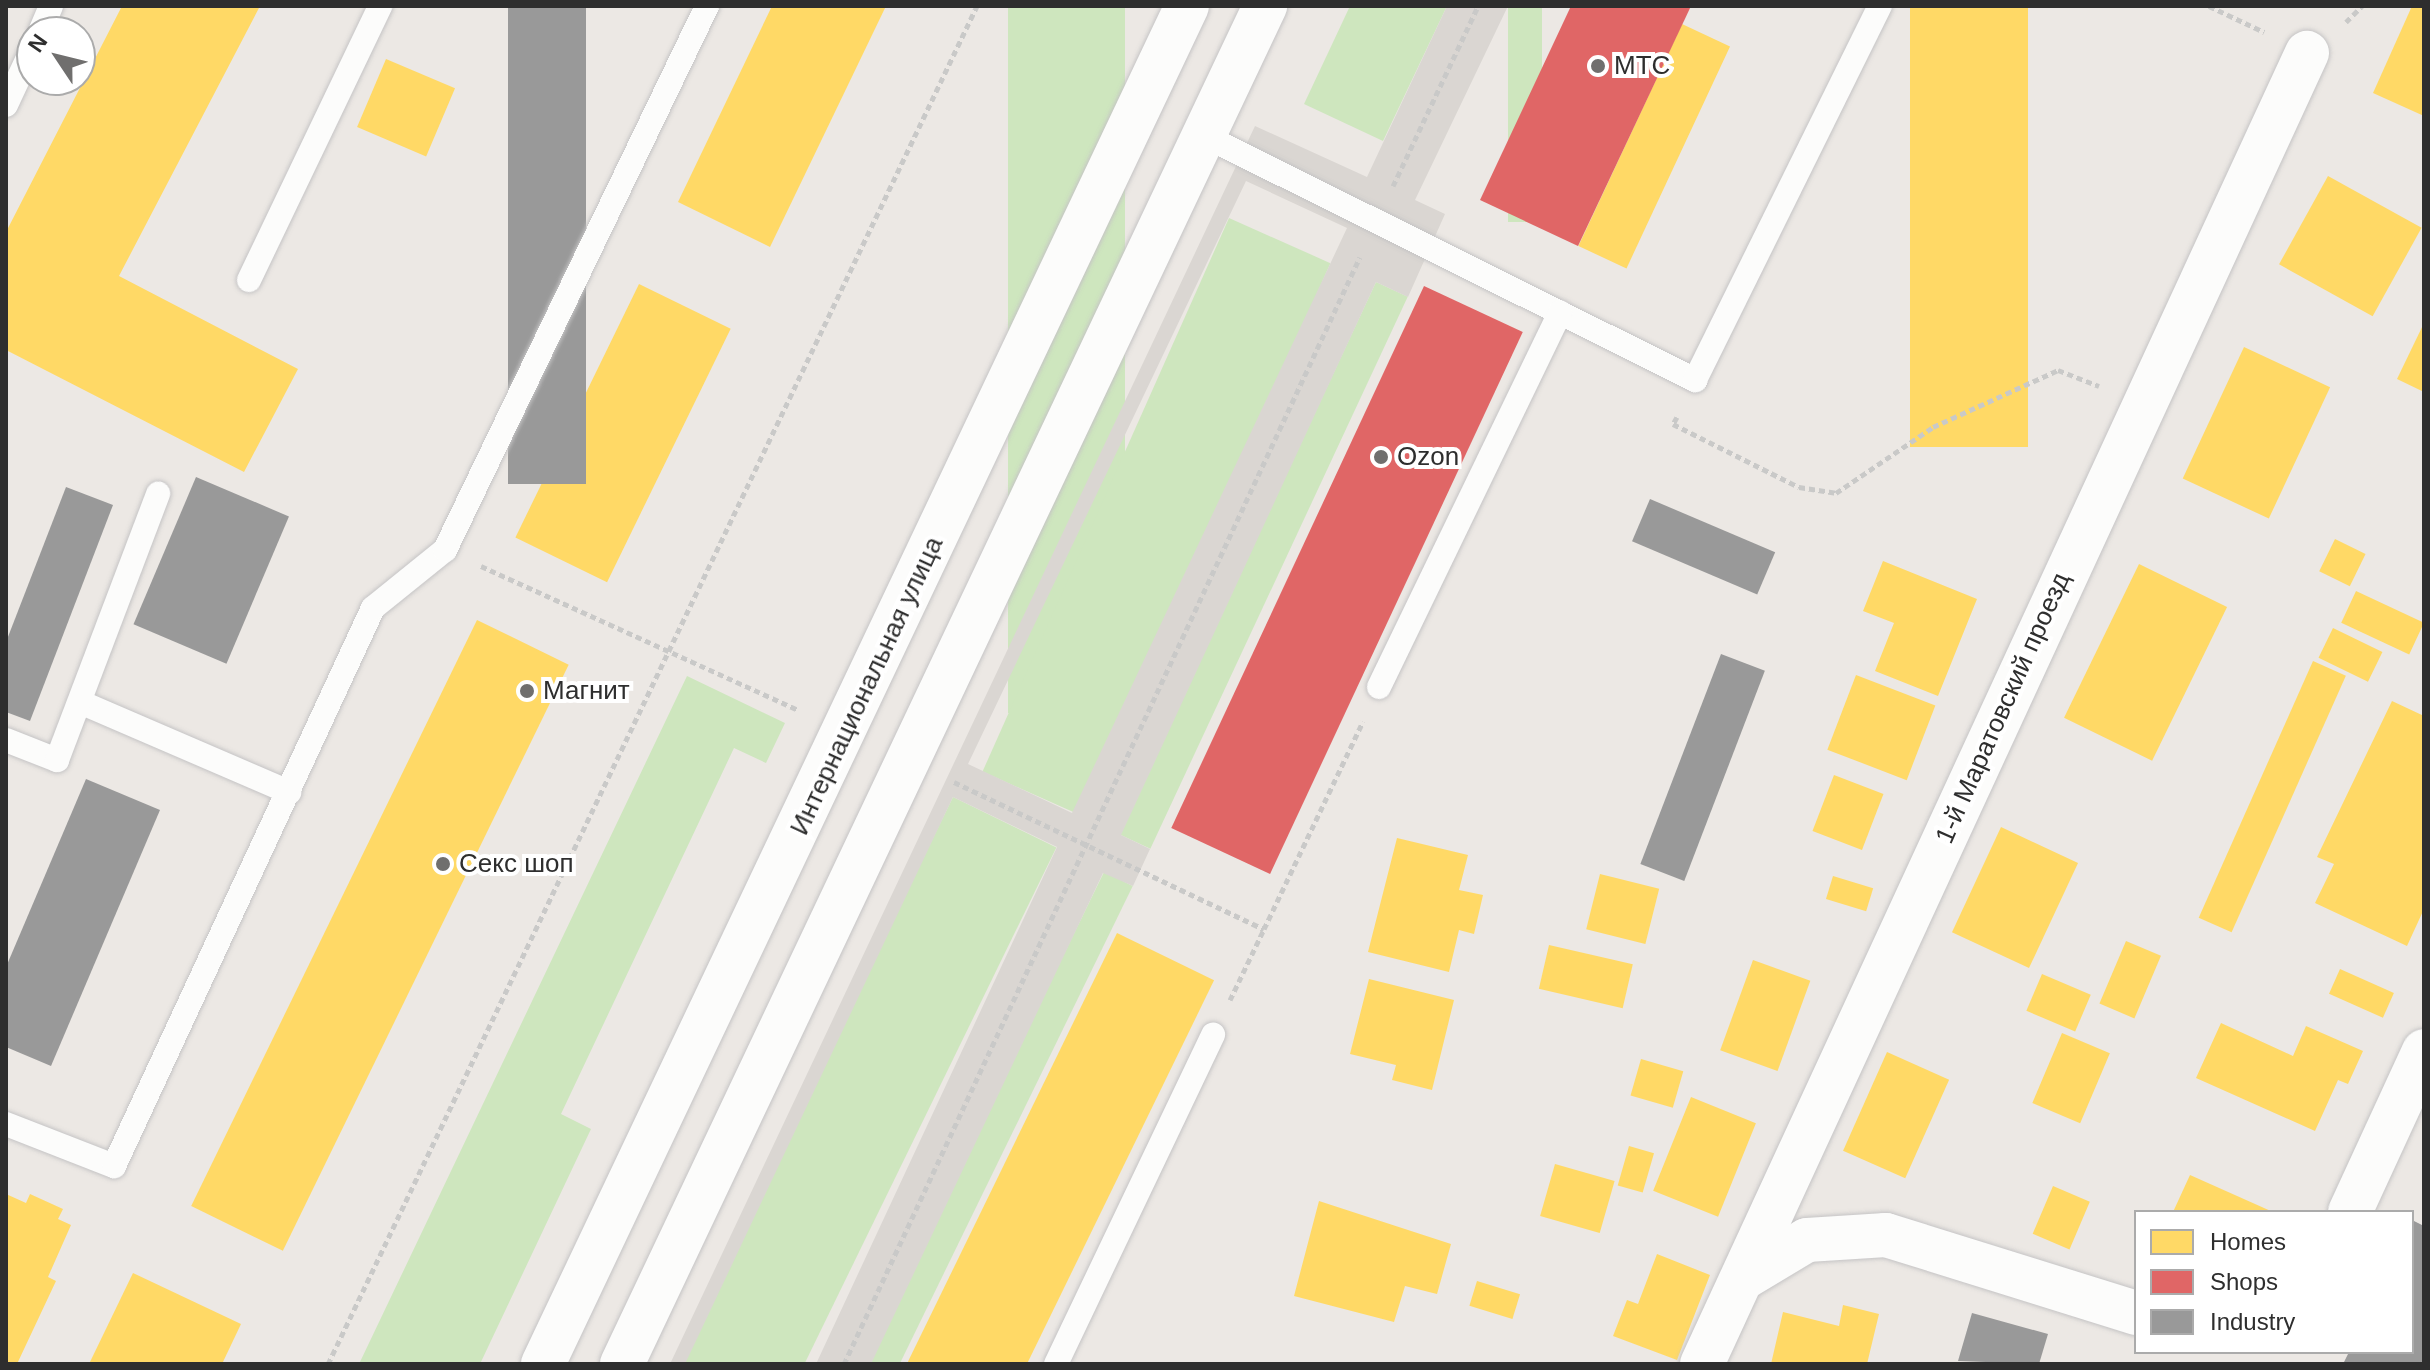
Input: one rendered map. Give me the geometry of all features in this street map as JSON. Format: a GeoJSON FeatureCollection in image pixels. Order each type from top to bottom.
{"type":"FeatureCollection","features":[{"type":"Feature","properties":{"kind":"main road","name":"Интернациональная улица"},"geometry":{"type":"LineString","coordinates":[[543,1364],[846,731],[1187,6]]}},
{"type":"Feature","properties":{"kind":"main road"},"geometry":{"type":"LineString","coordinates":[[622,1364],[1265,6]]}},
{"type":"Feature","properties":{"kind":"main road","name":"1-й Маратовский проезд"},"geometry":{"type":"LineString","coordinates":[[1702,1364],[1747,1276],[2142,402],[2307,53]]}},
{"type":"Feature","properties":{"kind":"main road"},"geometry":{"type":"LineString","coordinates":[[2351,1210],[2424,1051]]}},
{"type":"Feature","properties":{"kind":"main road"},"geometry":{"type":"LineString","coordinates":[[1747,1276],[1807,1240],[1886,1235],[2134,1312]]}},
{"type":"Feature","properties":{"kind":"lane"},"geometry":{"type":"LineString","coordinates":[[249,280],[380,6]]}},
{"type":"Feature","properties":{"kind":"lane"},"geometry":{"type":"LineString","coordinates":[[6,1124],[114,1166],[373,608],[445,550],[707,6]]}},
{"type":"Feature","properties":{"kind":"lane"},"geometry":{"type":"LineString","coordinates":[[1203,135],[1695,380],[1880,6]]}},
{"type":"Feature","properties":{"kind":"lane"},"geometry":{"type":"LineString","coordinates":[[6,105],[16,83]]}},
{"type":"Feature","properties":{"kind":"lane"},"geometry":{"type":"LineString","coordinates":[[1379,687],[1560,312]]}},
{"type":"Feature","properties":{"kind":"lane"},"geometry":{"type":"LineString","coordinates":[[6,740],[57,760],[158,494]]}},
{"type":"Feature","properties":{"kind":"lane"},"geometry":{"type":"LineString","coordinates":[[80,702],[289,792]]}},
{"type":"Feature","properties":{"kind":"lane"},"geometry":{"type":"LineString","coordinates":[[1056,1364],[1213,1035]]}},
{"type":"Feature","properties":{"kind":"path"},"geometry":{"type":"LineString","coordinates":[[328,1364],[977,6]]}},
{"type":"Feature","properties":{"kind":"path"},"geometry":{"type":"LineString","coordinates":[[844,1364],[1083,842],[1478,6]]}},
{"type":"Feature","properties":{"kind":"path"},"geometry":{"type":"LineString","coordinates":[[1695,380],[1673,424],[1799,487],[1836,493],[1933,427],[2058,370],[2142,402]]}},
{"type":"Feature","properties":{"kind":"path"},"geometry":{"type":"LineString","coordinates":[[445,550],[846,731]]}},
{"type":"Feature","properties":{"kind":"path"},"geometry":{"type":"LineString","coordinates":[[1213,1035],[1379,687]]}},
{"type":"Feature","properties":{"kind":"path"},"geometry":{"type":"LineString","coordinates":[[910,761],[1264,929]]}},
{"type":"Feature","properties":{"kind":"green space"},"geometry":{"type":"Polygon","coordinates":[[[1008,6],[1125,6],[1125,713],[1008,713],[1008,6]]]}},
{"type":"Feature","properties":{"kind":"green space"},"geometry":{"type":"Polygon","coordinates":[[[1350,6],[1447,6],[1383,141],[1304,104],[1350,6]]]}},
{"type":"Feature","properties":{"kind":"green space"},"geometry":{"type":"Polygon","coordinates":[[[1508,6],[1542,6],[1542,222],[1508,222],[1508,6]]]}},
{"type":"Feature","properties":{"kind":"green space"},"geometry":{"type":"Polygon","coordinates":[[[1229,218],[1330,263],[1084,817],[983,772],[1229,218]]]}},
{"type":"Feature","properties":{"kind":"green space"},"geometry":{"type":"Polygon","coordinates":[[[1376,282],[1408,297],[1150,849],[1119,834],[1376,282]]]}},
{"type":"Feature","properties":{"kind":"green space"},"geometry":{"type":"Polygon","coordinates":[[[687,676],[785,723],[766,763],[734,748],[561,1114],[591,1129],[480,1364],[359,1364],[687,676]]]}},
{"type":"Feature","properties":{"kind":"green space"},"geometry":{"type":"Polygon","coordinates":[[[953,797],[1056,847],[804,1364],[685,1364],[678,1361],[953,797]]]}},
{"type":"Feature","properties":{"kind":"green space"},"geometry":{"type":"Polygon","coordinates":[[[1104,872],[1133,886],[900,1364],[872,1364],[866,1361],[1104,872]]]}},
{"type":"Feature","properties":{"kind":"shaded area"},"geometry":{"type":"Polygon","coordinates":[[[1447,6],[1508,6],[1415,200],[1445,214],[1408,297],[1376,282],[1121,835],[1150,849],[1133,886],[1103,873],[871,1364],[816,1364],[1057,847],[953,797],[685,1364],[670,1364],[1255,126],[1367,177],[1447,6]],[[1246,181],[968,764],[1072,813],[1347,228],[1246,181]]]}},
{"type":"Feature","properties":{"kind":"building: Homes"},"geometry":{"type":"Polygon","coordinates":[[[122,6],[260,6],[119,276],[298,369],[244,472],[6,350],[6,232],[76,96],[96,96],[96,57],[122,6]]]}},
{"type":"Feature","properties":{"kind":"building: Homes"},"geometry":{"type":"Polygon","coordinates":[[[772,6],[886,6],[770,247],[678,202],[772,6]]]}},
{"type":"Feature","properties":{"kind":"building: Homes"},"geometry":{"type":"Polygon","coordinates":[[[1910,6],[2028,6],[2028,447],[1910,447],[1910,6]]]}},
{"type":"Feature","properties":{"kind":"building: Homes"},"geometry":{"type":"Polygon","coordinates":[[[2412,6],[2424,6],[2424,116],[2373,93],[2412,6]]]}},
{"type":"Feature","properties":{"kind":"building: Homes"},"geometry":{"type":"Polygon","coordinates":[[[1682,24],[1730,46],[1626,268],[1578,246],[1682,24]]]}},
{"type":"Feature","properties":{"kind":"building: Homes"},"geometry":{"type":"Polygon","coordinates":[[[386,59],[455,88],[426,156],[357,127],[386,59]]]}},
{"type":"Feature","properties":{"kind":"building: Homes"},"geometry":{"type":"Polygon","coordinates":[[[2328,176],[2422,228],[2373,316],[2279,264],[2328,176]]]}},
{"type":"Feature","properties":{"kind":"building: Homes"},"geometry":{"type":"Polygon","coordinates":[[[639,284],[731,329],[607,582],[515,537],[639,284]]]}},
{"type":"Feature","properties":{"kind":"building: Homes"},"geometry":{"type":"Polygon","coordinates":[[[2424,323],[2424,392],[2397,379],[2424,323]]]}},
{"type":"Feature","properties":{"kind":"building: Homes"},"geometry":{"type":"Polygon","coordinates":[[[2244,347],[2330,387],[2269,519],[2183,478],[2244,347]]]}},
{"type":"Feature","properties":{"kind":"building: Homes"},"geometry":{"type":"Polygon","coordinates":[[[2335,539],[2366,554],[2350,586],[2319,571],[2335,539]]]}},
{"type":"Feature","properties":{"kind":"building: Homes"},"geometry":{"type":"Polygon","coordinates":[[[1883,561],[1977,599],[1938,696],[1875,671],[1894,623],[1863,611],[1883,561]]]}},
{"type":"Feature","properties":{"kind":"building: Homes"},"geometry":{"type":"Polygon","coordinates":[[[2139,564],[2227,607],[2152,761],[2064,718],[2139,564]]]}},
{"type":"Feature","properties":{"kind":"building: Homes"},"geometry":{"type":"Polygon","coordinates":[[[2356,591],[2424,623],[2409,654],[2341,623],[2356,591]]]}},
{"type":"Feature","properties":{"kind":"building: Homes"},"geometry":{"type":"Polygon","coordinates":[[[477,620],[569,665],[283,1251],[191,1206],[477,620]]]}},
{"type":"Feature","properties":{"kind":"building: Homes"},"geometry":{"type":"Polygon","coordinates":[[[2333,628],[2382,652],[2368,682],[2319,658],[2333,628]]]}},
{"type":"Feature","properties":{"kind":"building: Homes"},"geometry":{"type":"Polygon","coordinates":[[[2313,661],[2346,676],[2232,932],[2199,918],[2313,661]]]}},
{"type":"Feature","properties":{"kind":"building: Homes"},"geometry":{"type":"Polygon","coordinates":[[[1856,675],[1935,705],[1907,780],[1827,750],[1856,675]]]}},
{"type":"Feature","properties":{"kind":"building: Homes"},"geometry":{"type":"Polygon","coordinates":[[[2392,701],[2424,716],[2424,909],[2407,946],[2315,903],[2334,864],[2317,857],[2392,701]]]}},
{"type":"Feature","properties":{"kind":"building: Homes"},"geometry":{"type":"Polygon","coordinates":[[[1834,775],[1883,794],[1862,850],[1812,831],[1834,775]]]}},
{"type":"Feature","properties":{"kind":"building: Homes"},"geometry":{"type":"Polygon","coordinates":[[[2001,827],[2078,863],[2029,968],[1952,932],[2001,827]]]}},
{"type":"Feature","properties":{"kind":"building: Homes"},"geometry":{"type":"Polygon","coordinates":[[[1397,838],[1468,855],[1459,890],[1483,895],[1474,934],[1459,930],[1449,972],[1368,952],[1397,838]]]}},
{"type":"Feature","properties":{"kind":"building: Homes"},"geometry":{"type":"Polygon","coordinates":[[[1600,874],[1659,889],[1645,944],[1586,929],[1600,874]]]}},
{"type":"Feature","properties":{"kind":"building: Homes"},"geometry":{"type":"Polygon","coordinates":[[[1833,876],[1873,888],[1866,911],[1826,899],[1833,876]]]}},
{"type":"Feature","properties":{"kind":"building: Homes"},"geometry":{"type":"Polygon","coordinates":[[[1117,933],[1214,980],[1027,1364],[908,1362],[1117,933]]]}},
{"type":"Feature","properties":{"kind":"building: Homes"},"geometry":{"type":"Polygon","coordinates":[[[2126,941],[2161,956],[2134,1018],[2099,1004],[2126,941]]]}},
{"type":"Feature","properties":{"kind":"building: Homes"},"geometry":{"type":"Polygon","coordinates":[[[1549,945],[1633,964],[1623,1008],[1539,989],[1549,945]]]}},
{"type":"Feature","properties":{"kind":"building: Homes"},"geometry":{"type":"Polygon","coordinates":[[[1753,960],[1810,981],[1777,1071],[1720,1050],[1753,960]]]}},
{"type":"Feature","properties":{"kind":"building: Homes"},"geometry":{"type":"Polygon","coordinates":[[[2340,969],[2394,993],[2383,1018],[2329,994],[2340,969]]]}},
{"type":"Feature","properties":{"kind":"building: Homes"},"geometry":{"type":"Polygon","coordinates":[[[2042,974],[2091,995],[2075,1032],[2026,1011],[2042,974]]]}},
{"type":"Feature","properties":{"kind":"building: Homes"},"geometry":{"type":"Polygon","coordinates":[[[1369,979],[1454,1000],[1432,1090],[1392,1080],[1396,1065],[1350,1054],[1369,979]]]}},
{"type":"Feature","properties":{"kind":"building: Homes"},"geometry":{"type":"Polygon","coordinates":[[[2221,1023],[2293,1056],[2306,1026],[2363,1051],[2348,1084],[2338,1080],[2315,1131],[2196,1078],[2221,1023]]]}},
{"type":"Feature","properties":{"kind":"building: Homes"},"geometry":{"type":"Polygon","coordinates":[[[2062,1033],[2110,1053],[2080,1123],[2032,1103],[2062,1033]]]}},
{"type":"Feature","properties":{"kind":"building: Homes"},"geometry":{"type":"Polygon","coordinates":[[[1887,1052],[1949,1080],[1905,1178],[1843,1151],[1887,1052]]]}},
{"type":"Feature","properties":{"kind":"building: Homes"},"geometry":{"type":"Polygon","coordinates":[[[1641,1059],[1683,1071],[1673,1108],[1631,1096],[1641,1059]]]}},
{"type":"Feature","properties":{"kind":"building: Homes"},"geometry":{"type":"Polygon","coordinates":[[[1691,1097],[1756,1123],[1718,1217],[1653,1191],[1691,1097]]]}},
{"type":"Feature","properties":{"kind":"building: Homes"},"geometry":{"type":"Polygon","coordinates":[[[1629,1146],[1654,1153],[1643,1193],[1618,1185],[1629,1146]]]}},
{"type":"Feature","properties":{"kind":"building: Homes"},"geometry":{"type":"Polygon","coordinates":[[[1555,1164],[1615,1181],[1600,1233],[1540,1216],[1555,1164]]]}},
{"type":"Feature","properties":{"kind":"building: Homes"},"geometry":{"type":"Polygon","coordinates":[[[2190,1175],[2269,1210],[2174,1210],[2190,1175]]]}},
{"type":"Feature","properties":{"kind":"building: Homes"},"geometry":{"type":"Polygon","coordinates":[[[2053,1186],[2090,1202],[2070,1249],[2033,1234],[2053,1186]]]}},
{"type":"Feature","properties":{"kind":"building: Homes"},"geometry":{"type":"Polygon","coordinates":[[[6,1194],[26,1203],[30,1194],[63,1209],[58,1219],[71,1225],[48,1277],[56,1281],[17,1364],[6,1364],[6,1194]]]}},
{"type":"Feature","properties":{"kind":"building: Homes"},"geometry":{"type":"Polygon","coordinates":[[[1319,1201],[1451,1244],[1437,1294],[1405,1286],[1394,1322],[1294,1296],[1319,1201]]]}},
{"type":"Feature","properties":{"kind":"building: Homes"},"geometry":{"type":"Polygon","coordinates":[[[1657,1254],[1710,1275],[1677,1360],[1613,1336],[1627,1300],[1638,1304],[1657,1254]]]}},
{"type":"Feature","properties":{"kind":"building: Homes"},"geometry":{"type":"Polygon","coordinates":[[[133,1273],[241,1324],[222,1364],[89,1364],[133,1273]]]}},
{"type":"Feature","properties":{"kind":"building: Homes"},"geometry":{"type":"Polygon","coordinates":[[[1477,1281],[1520,1294],[1512,1319],[1469,1306],[1477,1281]]]}},
{"type":"Feature","properties":{"kind":"building: Homes"},"geometry":{"type":"Polygon","coordinates":[[[1843,1305],[1879,1314],[1867,1364],[1771,1364],[1783,1312],[1839,1326],[1843,1305]]]}},
{"type":"Feature","properties":{"kind":"building: Shops"},"geometry":{"type":"Polygon","coordinates":[[[1571,6],[1691,6],[1578,246],[1480,200],[1571,6]]]}},
{"type":"Feature","properties":{"kind":"building: Shops"},"geometry":{"type":"Polygon","coordinates":[[[1424,286],[1523,332],[1270,874],[1171,828],[1424,286]]]}},
{"type":"Feature","properties":{"kind":"building: Industry"},"geometry":{"type":"Polygon","coordinates":[[[508,6],[586,6],[586,484],[508,484],[508,6]]]}},
{"type":"Feature","properties":{"kind":"building: Industry"},"geometry":{"type":"Polygon","coordinates":[[[196,477],[289,516],[226,664],[133,624],[196,477]]]}},
{"type":"Feature","properties":{"kind":"building: Industry"},"geometry":{"type":"Polygon","coordinates":[[[66,487],[113,505],[30,721],[6,712],[6,642],[66,487]]]}},
{"type":"Feature","properties":{"kind":"building: Industry"},"geometry":{"type":"Polygon","coordinates":[[[1650,499],[1775,552],[1757,594],[1632,541],[1650,499]]]}},
{"type":"Feature","properties":{"kind":"building: Industry"},"geometry":{"type":"Polygon","coordinates":[[[1721,654],[1765,671],[1684,881],[1640,864],[1721,654]]]}},
{"type":"Feature","properties":{"kind":"building: Industry"},"geometry":{"type":"Polygon","coordinates":[[[86,779],[160,810],[51,1066],[6,1047],[6,967],[86,779]]]}},
{"type":"Feature","properties":{"kind":"building: Industry"},"geometry":{"type":"Polygon","coordinates":[[[2414,1221],[2424,1226],[2424,1364],[2343,1364],[2348,1354],[2414,1354],[2414,1221]]]}},
{"type":"Feature","properties":{"kind":"building: Industry"},"geometry":{"type":"Polygon","coordinates":[[[1972,1313],[2048,1334],[2039,1364],[1958,1361],[1972,1313]]]}},
{"type":"Feature","properties":{"kind":"place","name":"МТС"},"geometry":{"type":"Point","coordinates":[1598,66]}},
{"type":"Feature","properties":{"kind":"place","name":"Ozon"},"geometry":{"type":"Point","coordinates":[1381,457]}},
{"type":"Feature","properties":{"kind":"place","name":"Магнит"},"geometry":{"type":"Point","coordinates":[527,691]}},
{"type":"Feature","properties":{"kind":"place","name":"Секс шоп"},"geometry":{"type":"Point","coordinates":[443,864]}}]}
